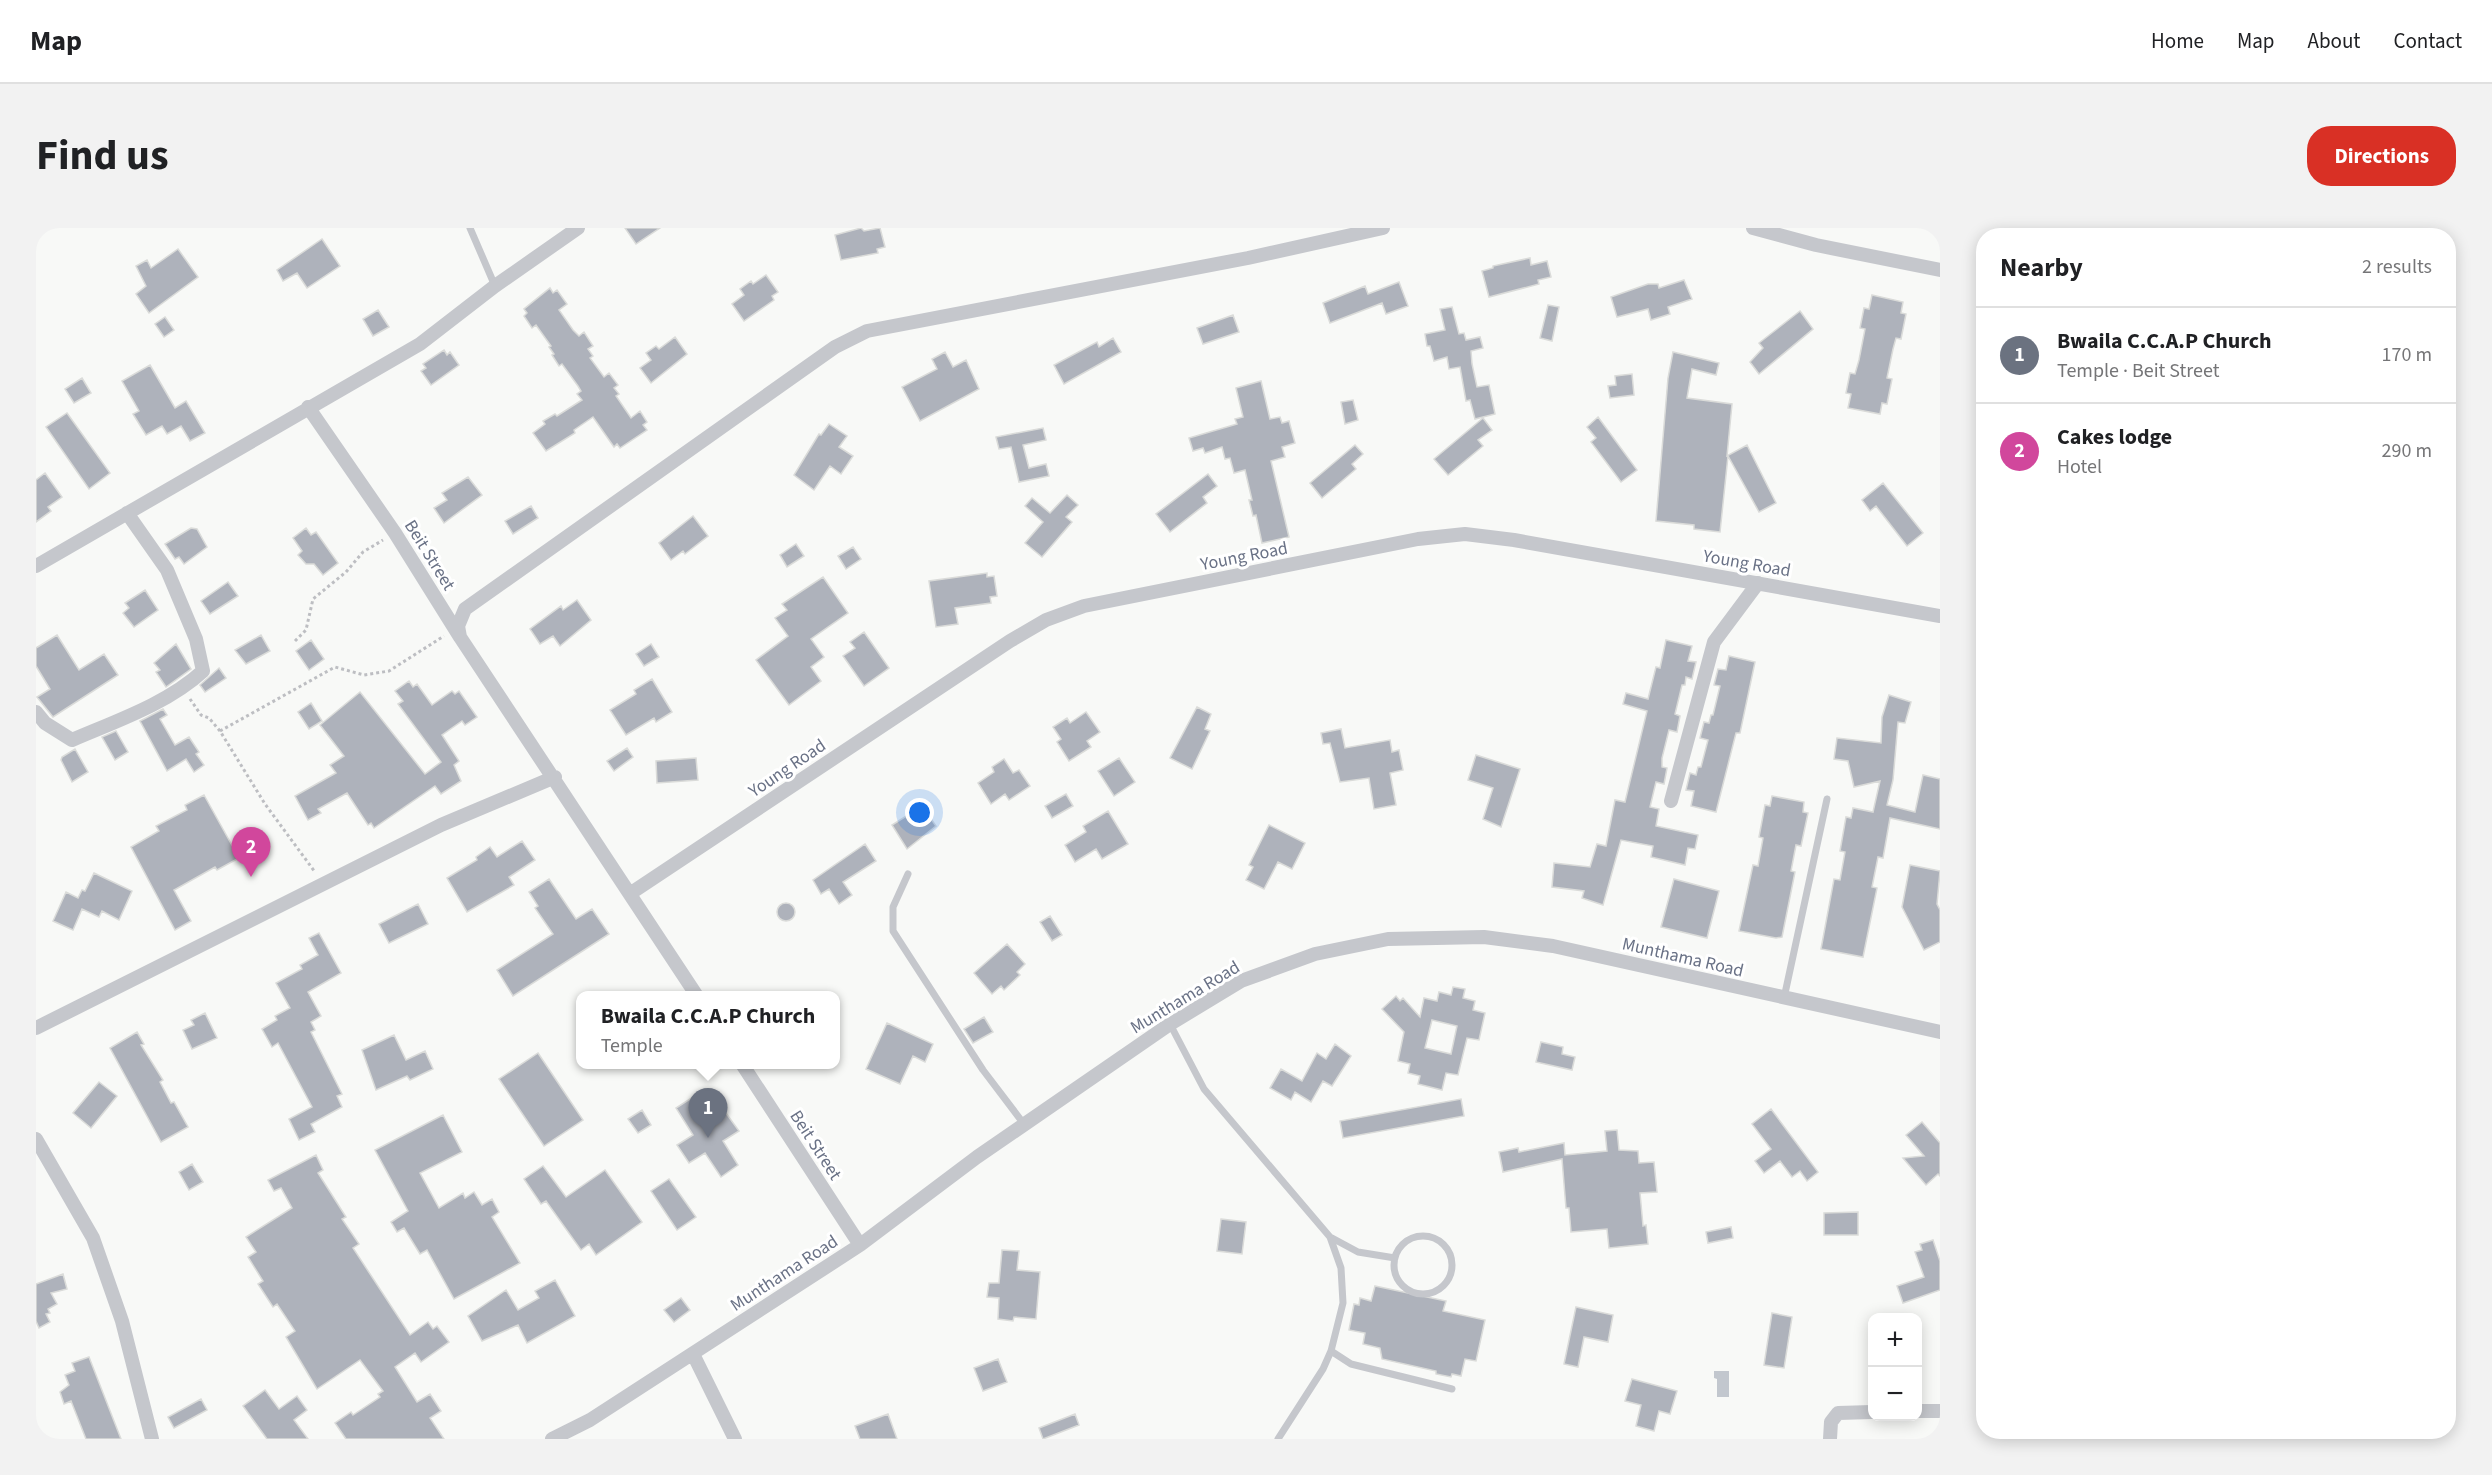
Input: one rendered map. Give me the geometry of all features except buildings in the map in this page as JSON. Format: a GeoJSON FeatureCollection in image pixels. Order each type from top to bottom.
{"type":"FeatureCollection","features":[{"type":"Feature","properties":{"kind":"street"},"geometry":{"type":"LineString","coordinates":[[36,567],[420,344],[495,286],[578,228]]}},
{"type":"Feature","properties":{"kind":"street"},"geometry":{"type":"LineString","coordinates":[[460,637],[458,626],[465,609],[816,360],[867,331],[1248,258],[1383,228]]}},
{"type":"Feature","properties":{"kind":"street"},"geometry":{"type":"LineString","coordinates":[[1753,228],[1816,244],[1940,270]]}},
{"type":"Feature","properties":{"kind":"street","name":"Beit Street"},"geometry":{"type":"LineString","coordinates":[[308,407],[395,533],[460,637],[555,777],[695,991]]}},
{"type":"Feature","properties":{"kind":"street"},"geometry":{"type":"LineString","coordinates":[[36,712],[45,723],[72,740],[129,716],[180,689],[203,671],[196,639],[167,570],[127,513]]}},
{"type":"Feature","properties":{"kind":"street","name":"Young Road"},"geometry":{"type":"LineString","coordinates":[[631,893],[1010,641],[1046,620],[1084,606],[1444,535],[1489,536],[1940,616]]}},
{"type":"Feature","properties":{"kind":"street"},"geometry":{"type":"LineString","coordinates":[[1671,801],[1714,642],[1758,583]]}},
{"type":"Feature","properties":{"kind":"street"},"geometry":{"type":"LineString","coordinates":[[36,1028],[319,884],[441,825],[555,777]]}},
{"type":"Feature","properties":{"kind":"street","name":"Munthama Road"},"geometry":{"type":"LineString","coordinates":[[552,1439],[590,1420],[860,1245],[1024,1124],[1170,1024],[1241,981],[1305,957],[1350,945],[1426,936],[1484,937],[1553,946],[1940,1032]]}},
{"type":"Feature","properties":{"kind":"street","name":"Beit Street"},"geometry":{"type":"LineString","coordinates":[[745,1069],[860,1245]]}},
{"type":"Feature","properties":{"kind":"street"},"geometry":{"type":"LineString","coordinates":[[36,1139],[93,1238],[122,1321],[152,1439]]}},
{"type":"Feature","properties":{"kind":"street"},"geometry":{"type":"LineString","coordinates":[[693,1354],[735,1439]]}},
{"type":"Feature","properties":{"kind":"street"},"geometry":{"type":"LineString","coordinates":[[1922,1411],[1940,1411]]}},
{"type":"Feature","properties":{"kind":"street"},"geometry":{"type":"LineString","coordinates":[[1830,1439],[1831,1422],[1838,1413],[1868,1412]]}},
{"type":"Feature","properties":{"kind":"lane"},"geometry":{"type":"LineString","coordinates":[[470,228],[495,286]]}},
{"type":"Feature","properties":{"kind":"lane"},"geometry":{"type":"LineString","coordinates":[[1784,998],[1827,799]]}},
{"type":"Feature","properties":{"kind":"lane"},"geometry":{"type":"LineString","coordinates":[[908,874],[893,907],[893,931],[983,1070],[1024,1124]]}},
{"type":"Feature","properties":{"kind":"lane"},"geometry":{"type":"LineString","coordinates":[[1170,1024],[1204,1089],[1330,1237],[1337,1252],[1343,1286],[1338,1330],[1323,1369],[1278,1439]]}},
{"type":"Feature","properties":{"kind":"lane"},"geometry":{"type":"LineString","coordinates":[[1330,1237],[1358,1252],[1395,1258]]}},
{"type":"Feature","properties":{"kind":"lane"},"geometry":{"type":"LineString","coordinates":[[1430,1237],[1448,1250],[1451,1272],[1438,1290],[1416,1293],[1398,1280],[1395,1258],[1408,1240],[1430,1237]]}},
{"type":"Feature","properties":{"kind":"lane"},"geometry":{"type":"LineString","coordinates":[[1331,1351],[1351,1364],[1452,1389]]}},
{"type":"Feature","properties":{"kind":"path"},"geometry":{"type":"LineString","coordinates":[[295,641],[306,630],[314,599],[345,572],[363,552],[395,533]]}},
{"type":"Feature","properties":{"kind":"path"},"geometry":{"type":"LineString","coordinates":[[220,731],[335,667],[364,675],[389,671],[409,660],[442,635],[460,637]]}},
{"type":"Feature","properties":{"kind":"path"},"geometry":{"type":"LineString","coordinates":[[180,689],[201,715],[209,718],[220,731],[265,804],[315,872],[319,884]]}},
{"type":"Feature","properties":{"kind":"shaded area"},"geometry":{"type":"Polygon","coordinates":[[[1714,1371],[1729,1371],[1729,1397],[1717,1397],[1717,1379],[1714,1378],[1714,1371]]]}},
{"type":"Feature","properties":{"kind":"place","name":"Cakes lodge"},"geometry":{"type":"Point","coordinates":[251,877]}},
{"type":"Feature","properties":{"kind":"place","name":"Bwaila C.C.A.P Church"},"geometry":{"type":"Point","coordinates":[708,1138]}}]}
